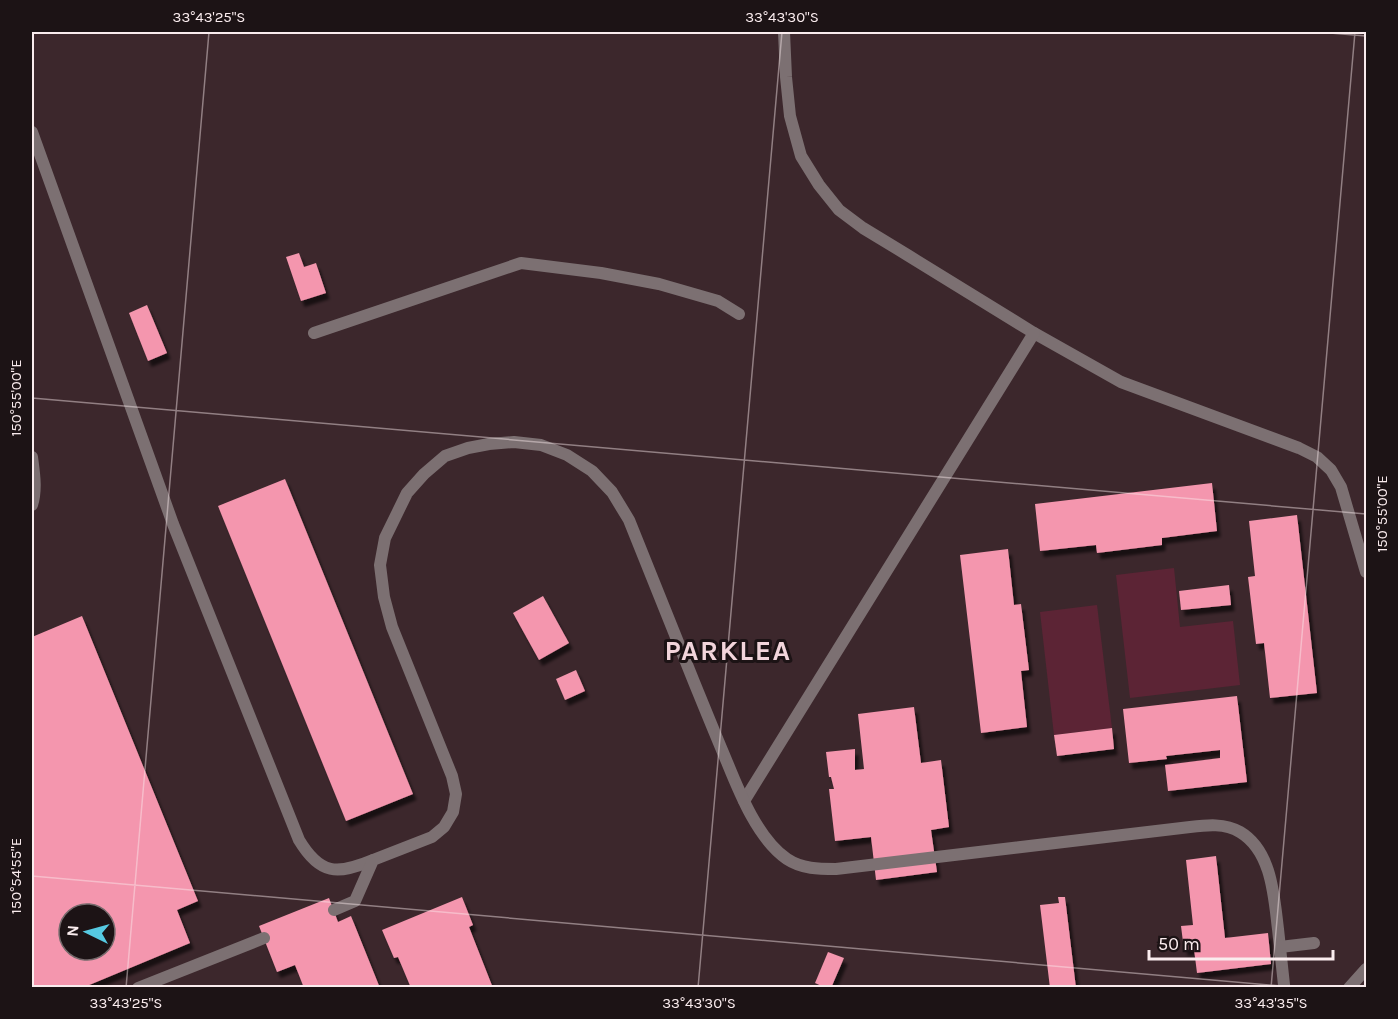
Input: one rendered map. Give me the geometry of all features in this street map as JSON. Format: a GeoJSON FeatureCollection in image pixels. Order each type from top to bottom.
{"type":"FeatureCollection","features":[{"type":"Feature","properties":{"kind":"lane"},"geometry":{"type":"LineString","coordinates":[[784,32],[789,116],[801,156],[819,185],[840,210],[864,228],[1034,333],[1120,382],[1299,448],[1317,457],[1331,470],[1341,487],[1366,572]]}},
{"type":"Feature","properties":{"kind":"lane"},"geometry":{"type":"LineString","coordinates":[[32,132],[173,524],[299,840],[308,854],[324,867],[339,871],[354,868],[432,837],[444,827],[453,812],[456,794],[452,776],[392,627],[384,597],[380,565],[385,538],[407,493],[445,456],[489,444],[514,442],[532,444],[567,455],[591,471],[612,492],[629,520],[744,801],[763,832],[787,859],[802,866],[836,869],[1190,826],[1224,826],[1241,832],[1252,843],[1263,856],[1270,874],[1284,985]]}},
{"type":"Feature","properties":{"kind":"lane"},"geometry":{"type":"LineString","coordinates":[[314,333],[521,263],[601,273],[659,284],[718,301],[739,314]]}},
{"type":"Feature","properties":{"kind":"lane"},"geometry":{"type":"LineString","coordinates":[[744,801],[1034,333]]}},
{"type":"Feature","properties":{"kind":"lane"},"geometry":{"type":"LineString","coordinates":[[32,457],[34,474],[32,505]]}},
{"type":"Feature","properties":{"kind":"lane"},"geometry":{"type":"LineString","coordinates":[[334,910],[356,901],[373,860]]}},
{"type":"Feature","properties":{"kind":"lane"},"geometry":{"type":"LineString","coordinates":[[138,987],[264,938]]}},
{"type":"Feature","properties":{"kind":"lane"},"geometry":{"type":"LineString","coordinates":[[1280,947],[1314,943]]}},
{"type":"Feature","properties":{"kind":"lane"},"geometry":{"type":"LineString","coordinates":[[1348,987],[1366,969]]}},
{"type":"Feature","properties":{"kind":"shaded area"},"geometry":{"type":"Polygon","coordinates":[[[1174,568],[1180,627],[1233,621],[1240,685],[1130,698],[1116,575],[1174,568]]]}},
{"type":"Feature","properties":{"kind":"shaded area"},"geometry":{"type":"Polygon","coordinates":[[[1097,605],[1112,728],[1054,735],[1040,612],[1097,605]]]}},
{"type":"Feature","properties":{"kind":"building"},"geometry":{"type":"Polygon","coordinates":[[[299,253],[304,267],[316,263],[326,293],[301,301],[286,257],[299,253]]]}},
{"type":"Feature","properties":{"kind":"building"},"geometry":{"type":"Polygon","coordinates":[[[147,305],[167,353],[148,361],[129,313],[147,305]]]}},
{"type":"Feature","properties":{"kind":"building"},"geometry":{"type":"Polygon","coordinates":[[[285,479],[413,794],[346,821],[218,506],[285,479]]]}},
{"type":"Feature","properties":{"kind":"building"},"geometry":{"type":"Polygon","coordinates":[[[1212,483],[1217,531],[1162,538],[1162,545],[1097,553],[1096,545],[1040,551],[1035,504],[1212,483]]]}},
{"type":"Feature","properties":{"kind":"building"},"geometry":{"type":"Polygon","coordinates":[[[1297,515],[1317,693],[1270,698],[1264,643],[1256,644],[1248,577],[1255,576],[1249,521],[1297,515]]]}},
{"type":"Feature","properties":{"kind":"building"},"geometry":{"type":"Polygon","coordinates":[[[1008,549],[1014,605],[1021,604],[1029,670],[1021,671],[1027,727],[981,733],[960,555],[1008,549]]]}},
{"type":"Feature","properties":{"kind":"building"},"geometry":{"type":"Polygon","coordinates":[[[1229,585],[1231,605],[1181,610],[1179,591],[1229,585]]]}},
{"type":"Feature","properties":{"kind":"building"},"geometry":{"type":"Polygon","coordinates":[[[543,596],[569,643],[539,660],[513,613],[543,596]]]}},
{"type":"Feature","properties":{"kind":"building"},"geometry":{"type":"Polygon","coordinates":[[[82,616],[198,901],[177,910],[190,943],[82,988],[32,988],[32,637],[82,616]]]}},
{"type":"Feature","properties":{"kind":"building"},"geometry":{"type":"Polygon","coordinates":[[[576,670],[585,691],[565,700],[556,679],[576,670]]]}},
{"type":"Feature","properties":{"kind":"building"},"geometry":{"type":"Polygon","coordinates":[[[1237,696],[1247,782],[1168,791],[1165,765],[1220,758],[1220,750],[1129,763],[1123,709],[1237,696]]]}},
{"type":"Feature","properties":{"kind":"building"},"geometry":{"type":"Polygon","coordinates":[[[914,707],[921,763],[941,760],[949,827],[931,830],[937,872],[876,880],[871,837],[835,841],[829,789],[834,789],[831,777],[829,777],[826,752],[855,749],[855,770],[864,769],[858,714],[914,707]]]}},
{"type":"Feature","properties":{"kind":"building"},"geometry":{"type":"Polygon","coordinates":[[[1112,728],[1114,749],[1057,756],[1054,735],[1112,728]]]}},
{"type":"Feature","properties":{"kind":"building"},"geometry":{"type":"Polygon","coordinates":[[[1216,856],[1225,938],[1268,933],[1271,964],[1197,973],[1194,949],[1184,950],[1181,926],[1193,925],[1186,860],[1216,856]]]}},
{"type":"Feature","properties":{"kind":"building"},"geometry":{"type":"Polygon","coordinates":[[[462,897],[473,925],[469,927],[493,988],[411,988],[398,957],[394,958],[382,930],[462,897]]]}},
{"type":"Feature","properties":{"kind":"building"},"geometry":{"type":"Polygon","coordinates":[[[1058,897],[1065,897],[1076,988],[1050,988],[1040,905],[1059,903],[1058,897]]]}},
{"type":"Feature","properties":{"kind":"building"},"geometry":{"type":"Polygon","coordinates":[[[329,898],[338,922],[351,916],[380,988],[304,988],[295,965],[277,972],[259,926],[329,898]]]}},
{"type":"Feature","properties":{"kind":"building"},"geometry":{"type":"Polygon","coordinates":[[[828,952],[844,958],[831,988],[815,983],[828,952]]]}},
{"type":"Feature","properties":{"kind":"district","name":"PARKLEA"},"geometry":{"type":"Point","coordinates":[728,650]}}]}
